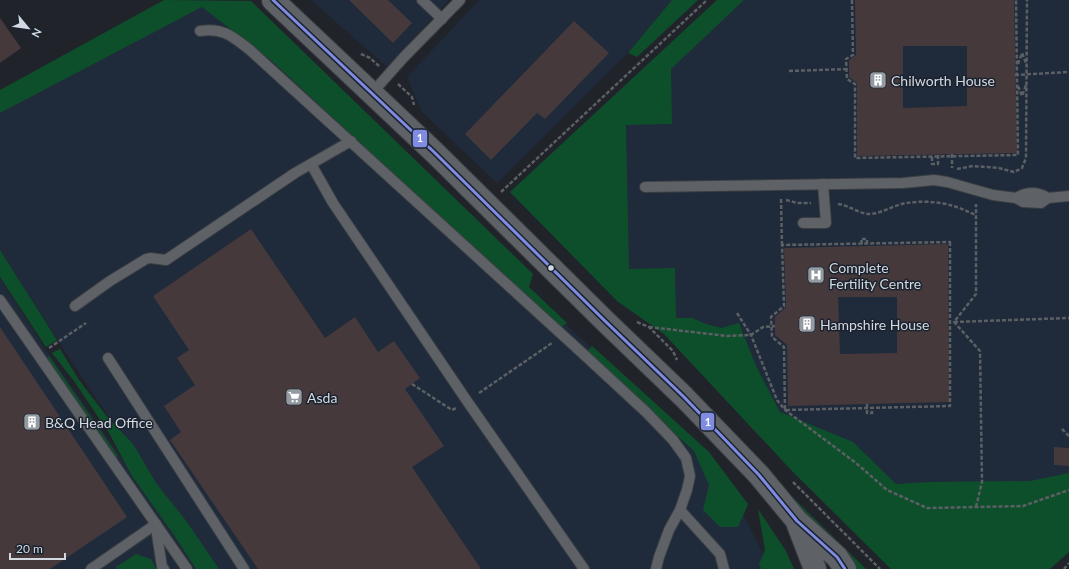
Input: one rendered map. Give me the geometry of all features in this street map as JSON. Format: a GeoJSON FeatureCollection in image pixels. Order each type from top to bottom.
{"type":"FeatureCollection","features":[{"type":"Feature","properties":{"kind":"street"},"geometry":{"type":"LineString","coordinates":[[273,0],[434,152],[602,318],[684,396],[759,475],[797,522],[837,557],[845,569]]}},
{"type":"Feature","properties":{"kind":"street"},"geometry":{"type":"LineString","coordinates":[[797,522],[815,569]]}},
{"type":"Feature","properties":{"kind":"lane"},"geometry":{"type":"LineString","coordinates":[[422,0],[442,20]]}},
{"type":"Feature","properties":{"kind":"lane"},"geometry":{"type":"LineString","coordinates":[[372,94],[404,57],[460,0]]}},
{"type":"Feature","properties":{"kind":"lane"},"geometry":{"type":"LineString","coordinates":[[200,31],[210,29],[220,31],[233,37],[250,50],[351,141],[380,170],[447,228],[562,334],[646,412],[673,440],[686,458],[690,476],[688,490],[680,510],[669,530],[656,569]]}},
{"type":"Feature","properties":{"kind":"lane"},"geometry":{"type":"LineString","coordinates":[[75,306],[110,281],[146,259],[166,260],[290,177],[351,141]]}},
{"type":"Feature","properties":{"kind":"lane"},"geometry":{"type":"LineString","coordinates":[[311,164],[333,203],[467,401],[584,569]]}},
{"type":"Feature","properties":{"kind":"lane"},"geometry":{"type":"LineString","coordinates":[[645,187],[823,184],[934,180],[959,184],[1002,197],[1016,198],[1024,202],[1041,203],[1048,198],[1069,196]]}},
{"type":"Feature","properties":{"kind":"lane"},"geometry":{"type":"LineString","coordinates":[[803,223],[826,223],[823,184]]}},
{"type":"Feature","properties":{"kind":"lane"},"geometry":{"type":"LineString","coordinates":[[0,300],[187,569]]}},
{"type":"Feature","properties":{"kind":"lane"},"geometry":{"type":"LineString","coordinates":[[108,358],[244,569]]}},
{"type":"Feature","properties":{"kind":"lane"},"geometry":{"type":"LineString","coordinates":[[680,510],[720,554],[724,569]]}},
{"type":"Feature","properties":{"kind":"lane"},"geometry":{"type":"LineString","coordinates":[[91,569],[156,524]]}},
{"type":"Feature","properties":{"kind":"lane"},"geometry":{"type":"LineString","coordinates":[[156,524],[162,567],[164,569]]}},
{"type":"Feature","properties":{"kind":"path"},"geometry":{"type":"LineString","coordinates":[[488,205],[707,0]]}},
{"type":"Feature","properties":{"kind":"path"},"geometry":{"type":"LineString","coordinates":[[852,0],[853,55],[846,59],[847,79],[855,84],[855,158],[1018,155],[1016,0]]}},
{"type":"Feature","properties":{"kind":"path"},"geometry":{"type":"LineString","coordinates":[[949,171],[973,166],[999,168],[1014,172],[1022,168],[1026,158],[1027,0]]}},
{"type":"Feature","properties":{"kind":"path"},"geometry":{"type":"LineString","coordinates":[[1017,66],[1022,53],[1027,65]]}},
{"type":"Feature","properties":{"kind":"path"},"geometry":{"type":"LineString","coordinates":[[789,71],[847,69]]}},
{"type":"Feature","properties":{"kind":"path"},"geometry":{"type":"LineString","coordinates":[[1016,75],[1069,72]]}},
{"type":"Feature","properties":{"kind":"path"},"geometry":{"type":"LineString","coordinates":[[1017,84],[1022,96],[1026,83]]}},
{"type":"Feature","properties":{"kind":"path"},"geometry":{"type":"LineString","coordinates":[[932,157],[932,164],[938,164],[938,155]]}},
{"type":"Feature","properties":{"kind":"path"},"geometry":{"type":"LineString","coordinates":[[954,322],[976,294],[976,190]]}},
{"type":"Feature","properties":{"kind":"path"},"geometry":{"type":"LineString","coordinates":[[781,199],[784,306],[771,317],[773,326],[772,337],[784,347],[785,410]]}},
{"type":"Feature","properties":{"kind":"path"},"geometry":{"type":"LineString","coordinates":[[774,200],[781,199],[796,203],[817,204]]}},
{"type":"Feature","properties":{"kind":"path"},"geometry":{"type":"LineString","coordinates":[[837,204],[869,214],[884,211],[906,203],[931,202],[952,205],[976,215]]}},
{"type":"Feature","properties":{"kind":"path"},"geometry":{"type":"LineString","coordinates":[[862,244],[862,239],[867,239],[867,246]]}},
{"type":"Feature","properties":{"kind":"path"},"geometry":{"type":"LineString","coordinates":[[782,245],[950,242],[950,406],[785,410]]}},
{"type":"Feature","properties":{"kind":"path"},"geometry":{"type":"LineString","coordinates":[[737,313],[752,335],[777,400],[785,410],[856,463],[888,490],[927,508],[1023,506],[1069,490]]}},
{"type":"Feature","properties":{"kind":"path"},"geometry":{"type":"LineString","coordinates":[[950,322],[1069,318]]}},
{"type":"Feature","properties":{"kind":"path"},"geometry":{"type":"LineString","coordinates":[[60,341],[86,322]]}},
{"type":"Feature","properties":{"kind":"path"},"geometry":{"type":"LineString","coordinates":[[954,322],[980,351],[982,482],[976,507]]}},
{"type":"Feature","properties":{"kind":"path"},"geometry":{"type":"LineString","coordinates":[[649,327],[717,335],[752,335],[763,327],[773,326]]}},
{"type":"Feature","properties":{"kind":"path"},"geometry":{"type":"LineString","coordinates":[[412,384],[452,410],[553,343],[562,334]]}},
{"type":"Feature","properties":{"kind":"path"},"geometry":{"type":"LineString","coordinates":[[867,404],[867,412],[872,413],[872,408]]}},
{"type":"Feature","properties":{"kind":"path"},"geometry":{"type":"LineString","coordinates":[[1062,429],[1069,436]]}},
{"type":"Feature","properties":{"kind":"path"},"geometry":{"type":"LineString","coordinates":[[1064,569],[1069,563]]}},
{"type":"Feature","properties":{"kind":"shaded area"},"geometry":{"type":"Polygon","coordinates":[[[207,0],[379,151],[715,460],[771,569],[211,569],[73,364],[0,250],[0,101],[207,0]]]}},
{"type":"Feature","properties":{"kind":"shaded area"},"geometry":{"type":"Polygon","coordinates":[[[311,0],[449,0],[387,67],[311,0]]]}},
{"type":"Feature","properties":{"kind":"shaded area"},"geometry":{"type":"Polygon","coordinates":[[[479,0],[672,0],[628,53],[497,183],[422,112],[407,77],[479,0]]]}},
{"type":"Feature","properties":{"kind":"shaded area"},"geometry":{"type":"Polygon","coordinates":[[[717,0],[1069,0],[1069,552],[1050,569],[891,569],[793,472],[664,334],[617,301],[510,192],[717,0]]]}},
{"type":"Feature","properties":{"kind":"shaded area"},"geometry":{"type":"Polygon","coordinates":[[[0,278],[46,350],[199,569],[0,569],[0,278]]]}},
{"type":"Feature","properties":{"kind":"green space"},"geometry":{"type":"Polygon","coordinates":[[[164,0],[251,1],[533,274],[529,287],[567,323],[560,328],[272,61],[202,7],[0,113],[0,90],[164,0]]]}},
{"type":"Feature","properties":{"kind":"green space"},"geometry":{"type":"Polygon","coordinates":[[[672,0],[698,0],[637,57],[628,53],[672,0]]]}},
{"type":"Feature","properties":{"kind":"green space"},"geometry":{"type":"Polygon","coordinates":[[[717,0],[744,0],[671,69],[672,124],[626,125],[629,269],[675,268],[676,318],[692,318],[721,328],[739,323],[756,366],[780,412],[853,442],[896,484],[928,482],[1030,481],[1069,473],[1069,552],[1050,569],[891,569],[793,472],[664,334],[617,301],[510,192],[717,0]]]}},
{"type":"Feature","properties":{"kind":"green space"},"geometry":{"type":"Polygon","coordinates":[[[0,250],[57,340],[46,347],[0,277],[0,250]]]}},
{"type":"Feature","properties":{"kind":"green space"},"geometry":{"type":"Polygon","coordinates":[[[592,346],[709,452],[748,504],[738,527],[720,527],[703,510],[709,485],[694,451],[587,352],[592,346]]]}},
{"type":"Feature","properties":{"kind":"green space"},"geometry":{"type":"Polygon","coordinates":[[[60,349],[79,380],[108,418],[133,444],[156,483],[187,522],[219,569],[196,569],[132,476],[109,433],[74,381],[52,353],[60,349]]]}},
{"type":"Feature","properties":{"kind":"green space"},"geometry":{"type":"Polygon","coordinates":[[[49,356],[118,456],[116,459],[47,358],[49,356]]]}},
{"type":"Feature","properties":{"kind":"green space"},"geometry":{"type":"Polygon","coordinates":[[[775,480],[866,569],[849,569],[775,480]]]}},
{"type":"Feature","properties":{"kind":"green space"},"geometry":{"type":"Polygon","coordinates":[[[758,509],[786,551],[794,569],[761,569],[759,564],[765,550],[758,509]]]}},
{"type":"Feature","properties":{"kind":"green space"},"geometry":{"type":"Polygon","coordinates":[[[136,554],[151,559],[156,569],[117,569],[116,567],[136,554]]]}},
{"type":"Feature","properties":{"kind":"building"},"geometry":{"type":"Polygon","coordinates":[[[349,0],[388,0],[412,23],[393,43],[349,0]]]}},
{"type":"Feature","properties":{"kind":"building","name":"Chilworth House"},"geometry":{"type":"Polygon","coordinates":[[[855,0],[1014,0],[1017,153],[857,156],[857,83],[849,77],[849,60],[856,55],[855,0]],[[903,46],[903,108],[967,106],[967,46],[903,46]]]}},
{"type":"Feature","properties":{"kind":"building"},"geometry":{"type":"Polygon","coordinates":[[[0,18],[21,48],[0,63],[0,18]]]}},
{"type":"Feature","properties":{"kind":"building"},"geometry":{"type":"Polygon","coordinates":[[[574,21],[609,53],[545,119],[537,113],[491,160],[465,134],[574,21]]]}},
{"type":"Feature","properties":{"kind":"building","name":"Asda"},"geometry":{"type":"Polygon","coordinates":[[[251,229],[325,338],[355,317],[378,352],[394,341],[420,378],[405,389],[444,446],[412,467],[481,569],[258,569],[170,440],[181,432],[164,406],[195,385],[177,358],[189,350],[153,296],[251,229]]]}},
{"type":"Feature","properties":{"kind":"building","name":"Hampshire House"},"geometry":{"type":"Polygon","coordinates":[[[948,244],[949,402],[788,406],[787,345],[775,335],[775,317],[786,307],[784,248],[948,244]],[[838,297],[840,354],[897,353],[897,297],[838,297]]]}},
{"type":"Feature","properties":{"kind":"building","name":"B&Q Head Office"},"geometry":{"type":"Polygon","coordinates":[[[0,327],[127,517],[50,569],[0,569],[0,327]]]}},
{"type":"Feature","properties":{"kind":"building"},"geometry":{"type":"Polygon","coordinates":[[[1054,447],[1069,448],[1069,466],[1054,465],[1054,447]]]}},
{"type":"Feature","properties":{"kind":"transit line","name":"1"},"geometry":{"type":"LineString","coordinates":[[273,0],[434,152],[684,397],[759,475],[797,521],[837,557],[845,569]]}},
{"type":"Feature","properties":{"kind":"place","name":"Chilworth House"},"geometry":{"type":"Point","coordinates":[878,80]}},
{"type":"Feature","properties":{"kind":"place","name":"Complete Fertility Centre"},"geometry":{"type":"Point","coordinates":[816,275]}},
{"type":"Feature","properties":{"kind":"place","name":"Hampshire House"},"geometry":{"type":"Point","coordinates":[807,324]}},
{"type":"Feature","properties":{"kind":"place","name":"Asda"},"geometry":{"type":"Point","coordinates":[294,397]}},
{"type":"Feature","properties":{"kind":"place","name":"B&Q Head Office"},"geometry":{"type":"Point","coordinates":[32,422]}}]}
